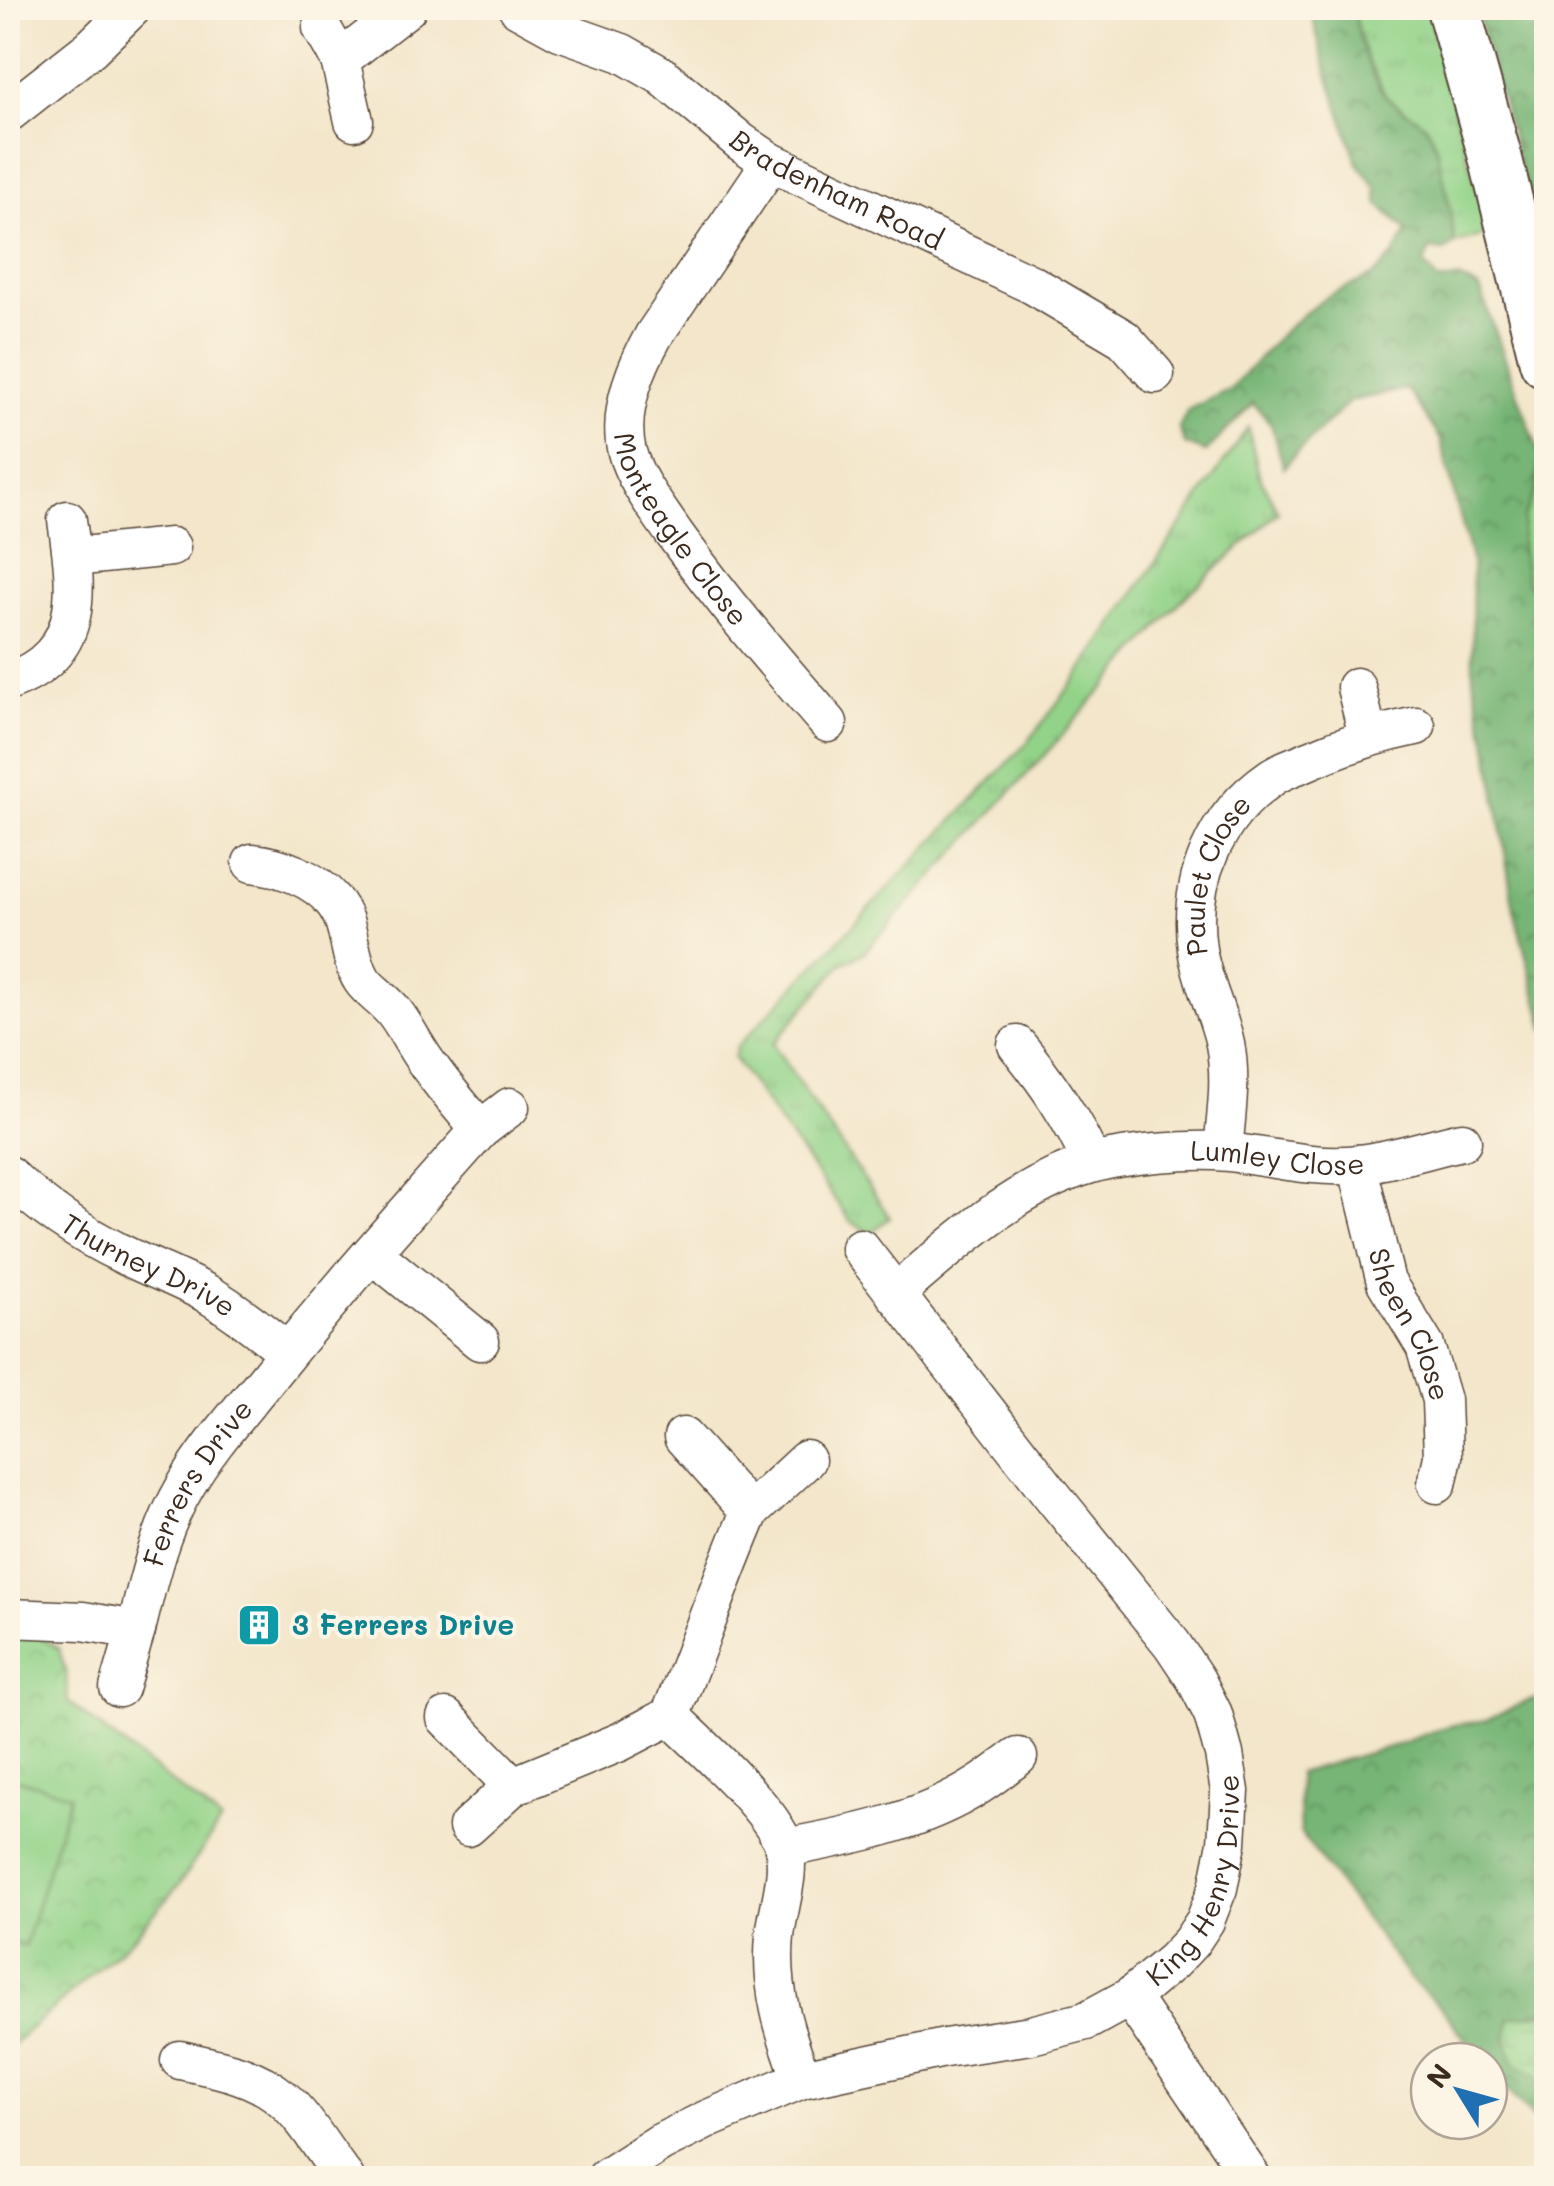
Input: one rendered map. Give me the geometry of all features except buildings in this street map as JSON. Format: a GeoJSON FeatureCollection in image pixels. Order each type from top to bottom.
{"type":"FeatureCollection","features":[{"type":"Feature","properties":{"kind":"main road"},"geometry":{"type":"LineString","coordinates":[[1453,8],[1546,361]]}},
{"type":"Feature","properties":{"kind":"street"},"geometry":{"type":"LineString","coordinates":[[8,112],[92,48],[132,8]]}},
{"type":"Feature","properties":{"kind":"street"},"geometry":{"type":"LineString","coordinates":[[354,121],[331,44],[406,8]]}},
{"type":"Feature","properties":{"kind":"street","name":"Bradenham Road"},"geometry":{"type":"LineString","coordinates":[[518,8],[662,76],[741,142],[772,162],[1033,284],[1124,339],[1155,374]]}},
{"type":"Feature","properties":{"kind":"street","name":"Monteagle Close"},"geometry":{"type":"LineString","coordinates":[[772,162],[654,334],[638,364],[629,392],[627,451],[657,509],[704,574],[747,631],[828,723]]}},
{"type":"Feature","properties":{"kind":"street"},"geometry":{"type":"LineString","coordinates":[[8,682],[46,662],[65,637],[73,599],[70,538],[171,546]]}},
{"type":"Feature","properties":{"kind":"street"},"geometry":{"type":"LineString","coordinates":[[1356,687],[1368,736]]}},
{"type":"Feature","properties":{"kind":"street","name":"Paulet Close"},"geometry":{"type":"LineString","coordinates":[[1224,1151],[1226,1058],[1201,971],[1194,921],[1202,867],[1214,840],[1247,798],[1274,775],[1368,736],[1416,726]]}},
{"type":"Feature","properties":{"kind":"street","name":"Ferrers Drive"},"geometry":{"type":"LineString","coordinates":[[119,1688],[152,1567],[184,1488],[206,1454],[372,1253],[495,1119],[432,1070],[396,1014],[364,983],[343,916],[335,903],[295,875],[252,863]]}},
{"type":"Feature","properties":{"kind":"street"},"geometry":{"type":"LineString","coordinates":[[1017,1045],[1074,1123],[1092,1164]]}},
{"type":"Feature","properties":{"kind":"street","name":"Lumley Close"},"geometry":{"type":"LineString","coordinates":[[894,1294],[967,1233],[1022,1196],[1092,1164],[1177,1152],[1224,1151],[1317,1164],[1357,1164],[1462,1141]]}},
{"type":"Feature","properties":{"kind":"street","name":"Sheen Close"},"geometry":{"type":"LineString","coordinates":[[1357,1164],[1386,1282],[1425,1346],[1441,1400],[1443,1456],[1437,1484]]}},
{"type":"Feature","properties":{"kind":"street","name":"Thurney Drive"},"geometry":{"type":"LineString","coordinates":[[8,1175],[79,1230],[205,1292],[287,1352]]}},
{"type":"Feature","properties":{"kind":"street","name":"King Henry Drive"},"geometry":{"type":"LineString","coordinates":[[606,2178],[660,2143],[706,2120],[802,2080],[1086,2021],[1130,1998],[1163,1971],[1205,1921],[1218,1888],[1227,1843],[1230,1790],[1214,1714],[1196,1680],[1172,1644],[860,1248]]}},
{"type":"Feature","properties":{"kind":"street"},"geometry":{"type":"LineString","coordinates":[[372,1253],[480,1341]]}},
{"type":"Feature","properties":{"kind":"street"},"geometry":{"type":"LineString","coordinates":[[682,1437],[750,1512]]}},
{"type":"Feature","properties":{"kind":"street"},"geometry":{"type":"LineString","coordinates":[[468,1827],[513,1786],[620,1742],[670,1716],[750,1512],[806,1460]]}},
{"type":"Feature","properties":{"kind":"street"},"geometry":{"type":"LineString","coordinates":[[8,1618],[83,1621],[136,1630]]}},
{"type":"Feature","properties":{"kind":"street"},"geometry":{"type":"LineString","coordinates":[[670,1716],[768,1816],[784,1848],[775,1936],[776,1997],[802,2080]]}},
{"type":"Feature","properties":{"kind":"street"},"geometry":{"type":"LineString","coordinates":[[446,1718],[513,1786]]}},
{"type":"Feature","properties":{"kind":"street"},"geometry":{"type":"LineString","coordinates":[[784,1848],[905,1819],[978,1786],[1018,1757]]}},
{"type":"Feature","properties":{"kind":"street"},"geometry":{"type":"LineString","coordinates":[[1130,1998],[1252,2178]]}},
{"type":"Feature","properties":{"kind":"street"},"geometry":{"type":"LineString","coordinates":[[180,2060],[239,2074],[283,2099],[345,2178]]}},
{"type":"Feature","properties":{"kind":"green space"},"geometry":{"type":"Polygon","coordinates":[[[1310,8],[1355,8],[1361,43],[1378,84],[1391,101],[1428,129],[1441,167],[1455,244],[1444,251],[1430,249],[1424,264],[1439,282],[1459,278],[1480,289],[1540,456],[1536,490],[1524,517],[1521,546],[1527,584],[1546,597],[1546,1031],[1514,910],[1491,762],[1473,678],[1472,563],[1440,438],[1407,389],[1350,401],[1284,468],[1271,424],[1253,403],[1206,452],[1185,444],[1179,428],[1188,410],[1232,388],[1305,313],[1328,296],[1374,275],[1393,256],[1407,231],[1378,204],[1376,187],[1357,162],[1310,8]]]}},
{"type":"Feature","properties":{"kind":"green space"},"geometry":{"type":"Polygon","coordinates":[[[1355,8],[1427,8],[1489,234],[1455,244],[1437,152],[1407,112],[1387,98],[1368,62],[1354,21],[1355,8]]]}},
{"type":"Feature","properties":{"kind":"green space"},"geometry":{"type":"Polygon","coordinates":[[[1476,8],[1546,8],[1546,260],[1476,8]]]}},
{"type":"Feature","properties":{"kind":"green space"},"geometry":{"type":"Polygon","coordinates":[[[1248,427],[1259,475],[1278,512],[1180,602],[863,953],[842,964],[773,1044],[890,1218],[870,1233],[850,1221],[734,1058],[737,1047],[1027,743],[1078,676],[1248,427]]]}},
{"type":"Feature","properties":{"kind":"green space"},"geometry":{"type":"Polygon","coordinates":[[[1540,456],[1546,490],[1546,597],[1527,585],[1521,546],[1524,517],[1536,490],[1540,456]]]}},
{"type":"Feature","properties":{"kind":"green space"},"geometry":{"type":"Polygon","coordinates":[[[37,1635],[59,1649],[68,1702],[221,1821],[181,1882],[135,1936],[8,2048],[8,1637],[37,1635]]]}},
{"type":"Feature","properties":{"kind":"green space"},"geometry":{"type":"Polygon","coordinates":[[[1546,1698],[1546,2130],[1509,2092],[1509,2041],[1466,2041],[1441,2007],[1410,1979],[1300,1832],[1298,1773],[1449,1726],[1486,1720],[1530,1700],[1546,1698]]]}},
{"type":"Feature","properties":{"kind":"green space"},"geometry":{"type":"Polygon","coordinates":[[[8,1776],[70,1795],[25,1946],[8,1941],[8,1776]]]}},
{"type":"Feature","properties":{"kind":"green space"},"geometry":{"type":"Polygon","coordinates":[[[1546,2013],[1546,2081],[1516,2065],[1506,2041],[1510,2017],[1546,2013]]]}},
{"type":"Feature","properties":{"kind":"place","name":"3 Ferrers Drive"},"geometry":{"type":"Point","coordinates":[259,1625]}}]}
